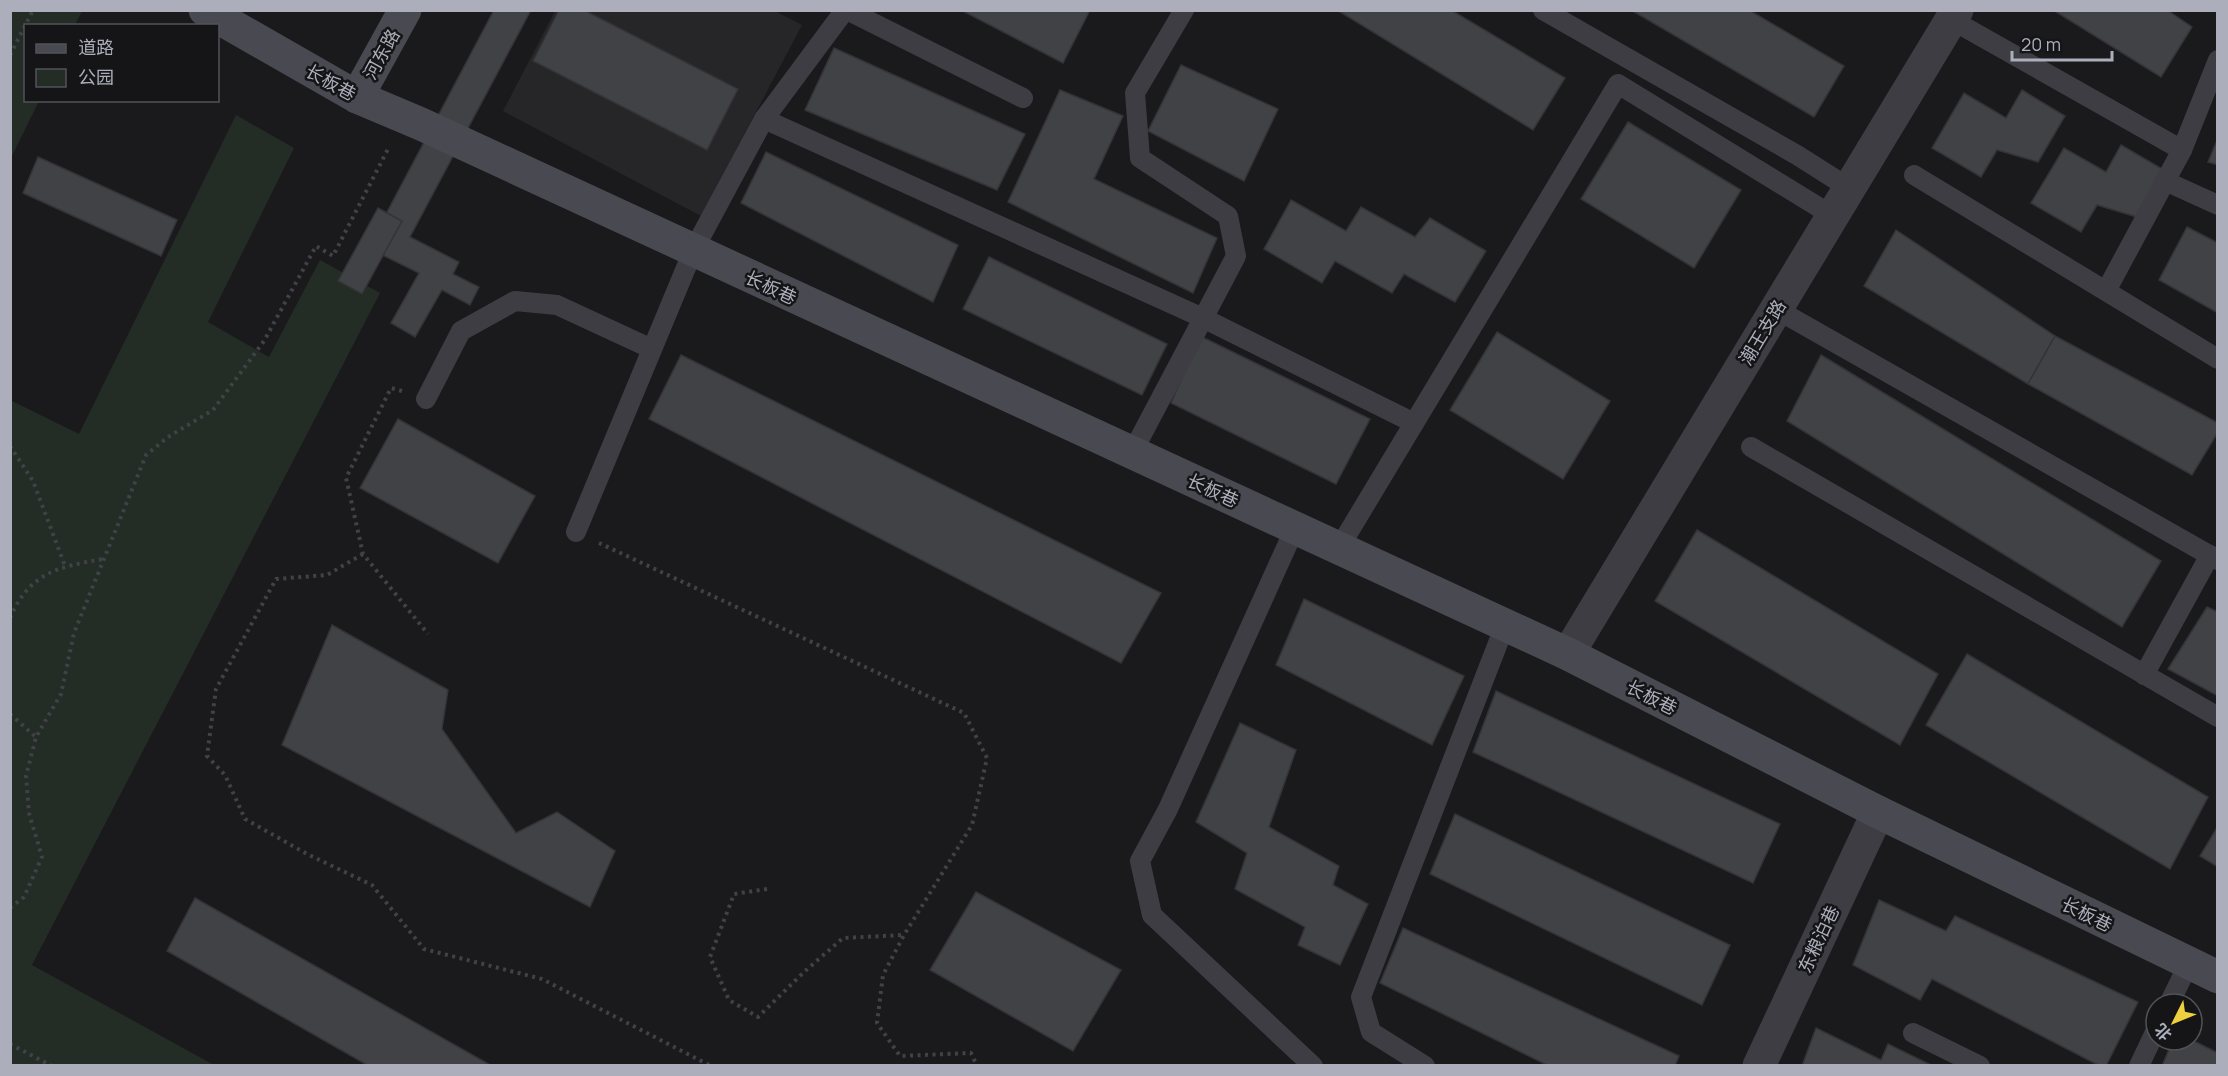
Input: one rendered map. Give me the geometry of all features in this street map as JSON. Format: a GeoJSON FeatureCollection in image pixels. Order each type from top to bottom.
{"type":"FeatureCollection","features":[{"type":"Feature","properties":{"kind":"street","name":"长板巷"},"geometry":{"type":"LineString","coordinates":[[205,10],[357,97],[1568,654],[1878,812],[2203,970]]}},
{"type":"Feature","properties":{"kind":"street","name":"河东路"},"geometry":{"type":"LineString","coordinates":[[357,97],[405,10]]}},
{"type":"Feature","properties":{"kind":"street","name":"潮王支路"},"geometry":{"type":"LineString","coordinates":[[1568,654],[1954,15]]}},
{"type":"Feature","properties":{"kind":"street","name":"东粮泊巷"},"geometry":{"type":"LineString","coordinates":[[1759,1065],[1878,812]]}},
{"type":"Feature","properties":{"kind":"lane"},"geometry":{"type":"LineString","coordinates":[[576,532],[693,251],[764,119],[846,10],[1023,98]]}},
{"type":"Feature","properties":{"kind":"lane"},"geometry":{"type":"LineString","coordinates":[[1132,453],[1236,256],[1228,216],[1140,158],[1135,93],[1184,10]]}},
{"type":"Feature","properties":{"kind":"lane"},"geometry":{"type":"LineString","coordinates":[[1546,11],[1797,155],[1837,209]]}},
{"type":"Feature","properties":{"kind":"lane"},"geometry":{"type":"LineString","coordinates":[[1954,15],[2182,150]]}},
{"type":"Feature","properties":{"kind":"lane"},"geometry":{"type":"LineString","coordinates":[[2106,291],[2182,150],[2217,60]]}},
{"type":"Feature","properties":{"kind":"lane"},"geometry":{"type":"LineString","coordinates":[[1339,548],[1618,84],[1837,209]]}},
{"type":"Feature","properties":{"kind":"lane"},"geometry":{"type":"LineString","coordinates":[[764,119],[1203,318],[1414,423]]}},
{"type":"Feature","properties":{"kind":"lane"},"geometry":{"type":"LineString","coordinates":[[1914,175],[2217,359]]}},
{"type":"Feature","properties":{"kind":"lane"},"geometry":{"type":"LineString","coordinates":[[2165,182],[2217,205]]}},
{"type":"Feature","properties":{"kind":"lane"},"geometry":{"type":"LineString","coordinates":[[1763,183],[1837,209]]}},
{"type":"Feature","properties":{"kind":"lane"},"geometry":{"type":"LineString","coordinates":[[426,399],[461,331],[515,301],[557,305],[652,349]]}},
{"type":"Feature","properties":{"kind":"lane"},"geometry":{"type":"LineString","coordinates":[[1776,309],[2214,558],[2145,675]]}},
{"type":"Feature","properties":{"kind":"lane"},"geometry":{"type":"LineString","coordinates":[[1751,447],[2217,717]]}},
{"type":"Feature","properties":{"kind":"lane"},"geometry":{"type":"LineString","coordinates":[[1295,528],[1168,809],[1140,861],[1152,915],[1312,1065]]}},
{"type":"Feature","properties":{"kind":"lane"},"geometry":{"type":"LineString","coordinates":[[1425,1065],[1371,1032],[1361,997],[1504,625]]}},
{"type":"Feature","properties":{"kind":"lane"},"geometry":{"type":"LineString","coordinates":[[2181,992],[2203,970]]}},
{"type":"Feature","properties":{"kind":"lane"},"geometry":{"type":"LineString","coordinates":[[1913,1033],[1980,1065]]}},
{"type":"Feature","properties":{"kind":"path"},"geometry":{"type":"LineString","coordinates":[[26,24],[33,10]]}},
{"type":"Feature","properties":{"kind":"path"},"geometry":{"type":"LineString","coordinates":[[10,55],[24,28]]}},
{"type":"Feature","properties":{"kind":"path"},"geometry":{"type":"LineString","coordinates":[[10,908],[24,897],[42,857],[29,813],[26,776],[36,737],[61,694],[74,633],[146,455],[168,437],[213,410],[264,340],[316,246],[333,256],[404,117]]}},
{"type":"Feature","properties":{"kind":"path"},"geometry":{"type":"LineString","coordinates":[[426,399],[391,388],[346,478],[363,554],[428,634]]}},
{"type":"Feature","properties":{"kind":"path"},"geometry":{"type":"LineString","coordinates":[[10,446],[33,481],[65,566]]}},
{"type":"Feature","properties":{"kind":"path"},"geometry":{"type":"LineString","coordinates":[[576,532],[964,713],[987,758],[972,825],[904,935],[883,975],[877,1023],[900,1056],[971,1053],[977,1065]]}},
{"type":"Feature","properties":{"kind":"path"},"geometry":{"type":"LineString","coordinates":[[363,554],[327,575],[276,579],[216,689],[207,756],[225,775],[245,819],[307,854],[372,885],[424,949],[542,979],[711,1065]]}},
{"type":"Feature","properties":{"kind":"path"},"geometry":{"type":"LineString","coordinates":[[10,618],[19,598],[44,574],[65,566],[104,559]]}},
{"type":"Feature","properties":{"kind":"path"},"geometry":{"type":"LineString","coordinates":[[10,714],[36,737]]}},
{"type":"Feature","properties":{"kind":"path"},"geometry":{"type":"LineString","coordinates":[[767,889],[734,894],[710,957],[729,1000],[758,1017],[843,938],[904,935]]}},
{"type":"Feature","properties":{"kind":"path"},"geometry":{"type":"LineString","coordinates":[[10,1044],[52,1065]]}},
{"type":"Feature","properties":{"kind":"shaded area"},"geometry":{"type":"Polygon","coordinates":[[[555,11],[775,11],[802,25],[701,216],[503,111],[555,11]]]}},
{"type":"Feature","properties":{"kind":"green space"},"geometry":{"type":"Polygon","coordinates":[[[11,10],[82,11],[76,24],[24,24],[24,102],[39,102],[11,158],[11,10]]]}},
{"type":"Feature","properties":{"kind":"green space"},"geometry":{"type":"Polygon","coordinates":[[[236,115],[294,148],[208,322],[269,357],[320,260],[380,293],[32,965],[214,1065],[11,1065],[10,400],[79,434],[236,115]]]}},
{"type":"Feature","properties":{"kind":"building"},"geometry":{"type":"Polygon","coordinates":[[[494,10],[531,10],[410,237],[459,262],[453,274],[479,287],[470,305],[442,290],[415,337],[391,323],[419,273],[368,248],[494,10]]]}},
{"type":"Feature","properties":{"kind":"building"},"geometry":{"type":"Polygon","coordinates":[[[559,10],[584,10],[738,89],[707,150],[533,61],[559,10]]]}},
{"type":"Feature","properties":{"kind":"building"},"geometry":{"type":"Polygon","coordinates":[[[961,10],[1090,10],[1063,63],[961,10]]]}},
{"type":"Feature","properties":{"kind":"building"},"geometry":{"type":"Polygon","coordinates":[[[1337,10],[1451,10],[1565,78],[1533,130],[1337,10]]]}},
{"type":"Feature","properties":{"kind":"building"},"geometry":{"type":"Polygon","coordinates":[[[1631,10],[1749,10],[1844,66],[1814,117],[1631,10]]]}},
{"type":"Feature","properties":{"kind":"building"},"geometry":{"type":"Polygon","coordinates":[[[2053,10],[2167,10],[2192,27],[2161,77],[2053,10]]]}},
{"type":"Feature","properties":{"kind":"building"},"geometry":{"type":"Polygon","coordinates":[[[834,48],[1025,134],[997,190],[805,110],[834,48]]]}},
{"type":"Feature","properties":{"kind":"building"},"geometry":{"type":"Polygon","coordinates":[[[1181,65],[1278,109],[1244,181],[1148,131],[1181,65]]]}},
{"type":"Feature","properties":{"kind":"building"},"geometry":{"type":"Polygon","coordinates":[[[1060,90],[1123,116],[1094,179],[1217,238],[1193,293],[1008,202],[1060,90]]]}},
{"type":"Feature","properties":{"kind":"building"},"geometry":{"type":"Polygon","coordinates":[[[2022,90],[2065,116],[2038,162],[1997,150],[1981,177],[1932,148],[1964,93],[2006,118],[2022,90]]]}},
{"type":"Feature","properties":{"kind":"building"},"geometry":{"type":"Polygon","coordinates":[[[1628,122],[1741,190],[1694,268],[1581,199],[1628,122]]]}},
{"type":"Feature","properties":{"kind":"building"},"geometry":{"type":"Polygon","coordinates":[[[2218,138],[2218,165],[2208,162],[2218,138]]]}},
{"type":"Feature","properties":{"kind":"building"},"geometry":{"type":"Polygon","coordinates":[[[2121,145],[2164,170],[2137,217],[2097,205],[2081,232],[2031,203],[2064,148],[2106,172],[2121,145]]]}},
{"type":"Feature","properties":{"kind":"building"},"geometry":{"type":"Polygon","coordinates":[[[766,152],[958,245],[933,302],[741,203],[766,152]]]}},
{"type":"Feature","properties":{"kind":"building"},"geometry":{"type":"Polygon","coordinates":[[[38,157],[177,220],[161,256],[23,193],[38,157]]]}},
{"type":"Feature","properties":{"kind":"building"},"geometry":{"type":"Polygon","coordinates":[[[1291,200],[1346,231],[1361,207],[1415,237],[1430,218],[1486,251],[1455,302],[1404,274],[1392,293],[1335,261],[1322,283],[1264,249],[1291,200]]]}},
{"type":"Feature","properties":{"kind":"building"},"geometry":{"type":"Polygon","coordinates":[[[378,208],[402,221],[362,294],[338,281],[378,208]]]}},
{"type":"Feature","properties":{"kind":"building"},"geometry":{"type":"Polygon","coordinates":[[[2187,227],[2218,243],[2218,313],[2159,280],[2187,227]]]}},
{"type":"Feature","properties":{"kind":"building"},"geometry":{"type":"Polygon","coordinates":[[[1896,230],[2055,336],[2028,384],[1864,286],[1896,230]]]}},
{"type":"Feature","properties":{"kind":"building"},"geometry":{"type":"Polygon","coordinates":[[[989,257],[1167,344],[1142,395],[963,309],[989,257]]]}},
{"type":"Feature","properties":{"kind":"building"},"geometry":{"type":"Polygon","coordinates":[[[1497,332],[1610,401],[1563,479],[1450,410],[1497,332]]]}},
{"type":"Feature","properties":{"kind":"building"},"geometry":{"type":"Polygon","coordinates":[[[1200,336],[1370,419],[1336,484],[1171,403],[1200,336]]]}},
{"type":"Feature","properties":{"kind":"building"},"geometry":{"type":"Polygon","coordinates":[[[2055,336],[2218,423],[2218,432],[2192,475],[2028,384],[2055,336]]]}},
{"type":"Feature","properties":{"kind":"building"},"geometry":{"type":"Polygon","coordinates":[[[681,355],[1161,593],[1121,663],[649,419],[681,355]]]}},
{"type":"Feature","properties":{"kind":"building"},"geometry":{"type":"Polygon","coordinates":[[[1821,355],[2161,561],[2122,627],[1787,421],[1821,355]]]}},
{"type":"Feature","properties":{"kind":"building"},"geometry":{"type":"Polygon","coordinates":[[[398,419],[535,496],[498,563],[360,488],[398,419]]]}},
{"type":"Feature","properties":{"kind":"building"},"geometry":{"type":"Polygon","coordinates":[[[1697,530],[1938,674],[1900,745],[1655,601],[1697,530]]]}},
{"type":"Feature","properties":{"kind":"building"},"geometry":{"type":"Polygon","coordinates":[[[1304,599],[1464,676],[1432,745],[1276,665],[1304,599]]]}},
{"type":"Feature","properties":{"kind":"building"},"geometry":{"type":"Polygon","coordinates":[[[2207,607],[2218,612],[2218,696],[2168,669],[2207,607]]]}},
{"type":"Feature","properties":{"kind":"building"},"geometry":{"type":"Polygon","coordinates":[[[332,625],[448,690],[442,729],[516,833],[557,812],[615,851],[590,907],[282,745],[332,625]]]}},
{"type":"Feature","properties":{"kind":"building"},"geometry":{"type":"Polygon","coordinates":[[[1967,654],[2208,797],[2170,869],[1926,725],[1967,654]]]}},
{"type":"Feature","properties":{"kind":"building"},"geometry":{"type":"Polygon","coordinates":[[[1496,691],[1780,824],[1753,883],[1473,752],[1496,691]]]}},
{"type":"Feature","properties":{"kind":"building"},"geometry":{"type":"Polygon","coordinates":[[[1240,723],[1296,750],[1269,827],[1339,866],[1333,885],[1368,904],[1340,965],[1298,945],[1305,927],[1235,889],[1247,853],[1196,822],[1240,723]]]}},
{"type":"Feature","properties":{"kind":"building"},"geometry":{"type":"Polygon","coordinates":[[[1455,814],[1730,945],[1702,1005],[1430,874],[1455,814]]]}},
{"type":"Feature","properties":{"kind":"building"},"geometry":{"type":"Polygon","coordinates":[[[2218,826],[2218,867],[2200,856],[2218,826]]]}},
{"type":"Feature","properties":{"kind":"building"},"geometry":{"type":"Polygon","coordinates":[[[976,892],[1121,970],[1073,1051],[930,970],[976,892]]]}},
{"type":"Feature","properties":{"kind":"building"},"geometry":{"type":"Polygon","coordinates":[[[195,898],[492,1066],[369,1066],[167,951],[195,898]]]}},
{"type":"Feature","properties":{"kind":"building"},"geometry":{"type":"Polygon","coordinates":[[[1879,900],[1946,931],[1955,916],[2138,1002],[2106,1066],[2100,1066],[1932,979],[1920,1000],[1853,965],[1879,900]]]}},
{"type":"Feature","properties":{"kind":"building"},"geometry":{"type":"Polygon","coordinates":[[[1403,928],[1679,1056],[1675,1066],[1549,1066],[1380,983],[1403,928]]]}},
{"type":"Feature","properties":{"kind":"building"},"geometry":{"type":"Polygon","coordinates":[[[1816,1028],[1881,1060],[1888,1044],[1933,1066],[1802,1066],[1816,1028]]]}},
{"type":"Feature","properties":{"kind":"building"},"geometry":{"type":"Polygon","coordinates":[[[2204,1046],[2218,1053],[2218,1066],[2162,1066],[2168,1052],[2204,1052],[2204,1046]]]}}]}
